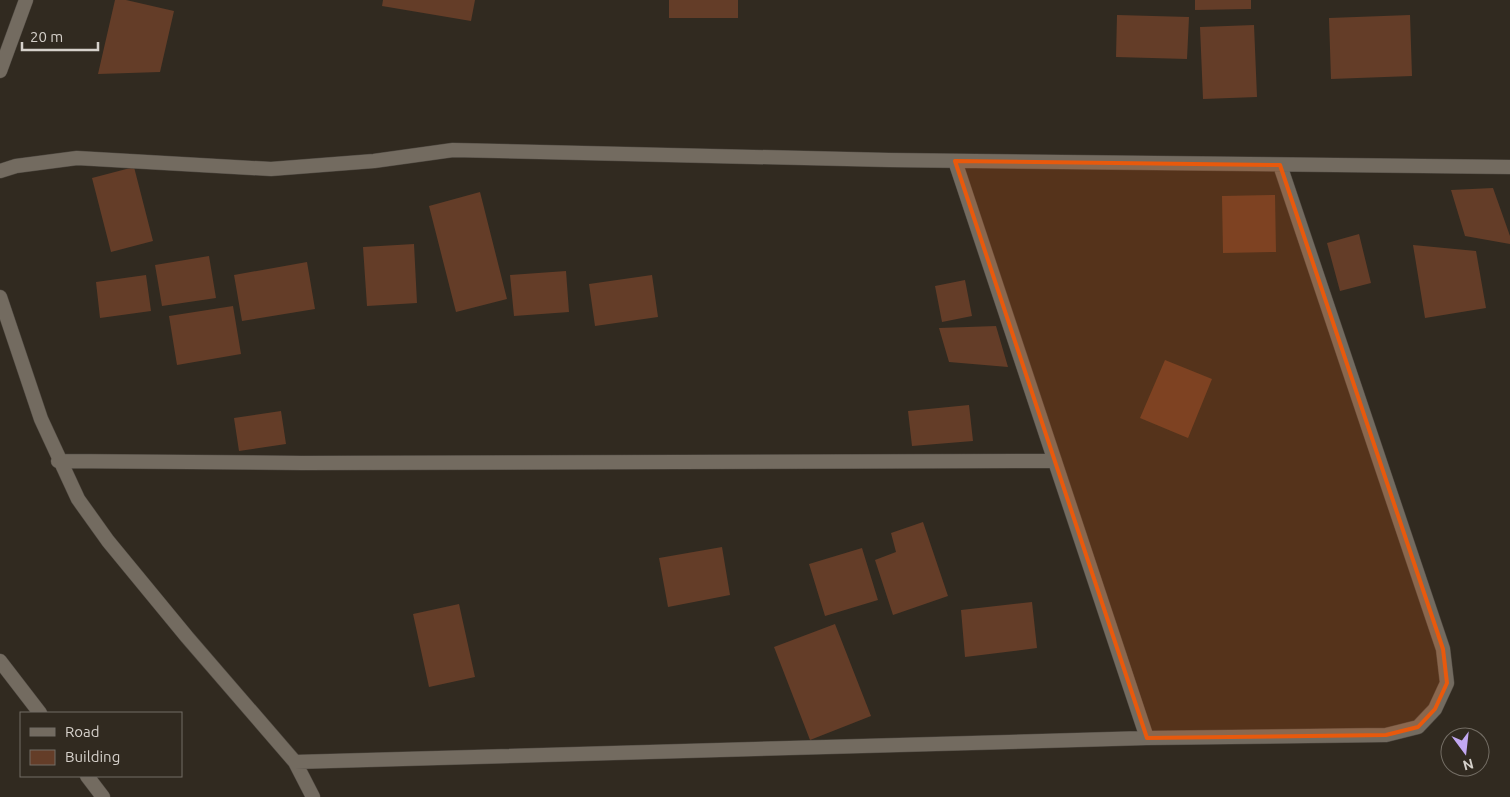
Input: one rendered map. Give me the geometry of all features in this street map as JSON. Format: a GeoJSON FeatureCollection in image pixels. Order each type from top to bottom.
{"type":"FeatureCollection","features":[{"type":"Feature","properties":{"kind":"street"},"geometry":{"type":"LineString","coordinates":[[0,71],[26,0]]}},
{"type":"Feature","properties":{"kind":"street"},"geometry":{"type":"LineString","coordinates":[[0,171],[16,166],[77,158],[271,169],[374,161],[453,150],[954,161],[1510,167]]}},
{"type":"Feature","properties":{"kind":"street"},"geometry":{"type":"LineString","coordinates":[[954,161],[1147,738]]}},
{"type":"Feature","properties":{"kind":"street"},"geometry":{"type":"LineString","coordinates":[[294,762],[1147,738],[1386,735],[1418,727],[1435,709],[1447,683],[1443,649],[1280,165]]}},
{"type":"Feature","properties":{"kind":"street"},"geometry":{"type":"LineString","coordinates":[[0,298],[41,419],[58,461],[78,499],[108,542],[294,762],[314,797]]}},
{"type":"Feature","properties":{"kind":"street"},"geometry":{"type":"LineString","coordinates":[[58,461],[302,463],[1055,461]]}},
{"type":"Feature","properties":{"kind":"street"},"geometry":{"type":"LineString","coordinates":[[0,661],[39,712]]}},
{"type":"Feature","properties":{"kind":"street"},"geometry":{"type":"LineString","coordinates":[[88,777],[103,797]]}},
{"type":"Feature","properties":{"kind":"highlighted area"},"geometry":{"type":"Polygon","coordinates":[[[955,161],[1280,165],[1443,649],[1447,683],[1435,709],[1418,727],[1386,735],[1147,738],[955,161]]]}},
{"type":"Feature","properties":{"kind":"building"},"geometry":{"type":"Polygon","coordinates":[[[115,0],[126,0],[174,11],[160,72],[98,74],[115,0]]]}},
{"type":"Feature","properties":{"kind":"building"},"geometry":{"type":"Polygon","coordinates":[[[383,0],[475,0],[471,21],[382,6],[383,0]]]}},
{"type":"Feature","properties":{"kind":"building"},"geometry":{"type":"Polygon","coordinates":[[[669,0],[738,0],[738,18],[669,18],[669,0]]]}},
{"type":"Feature","properties":{"kind":"building"},"geometry":{"type":"Polygon","coordinates":[[[1195,0],[1251,0],[1251,9],[1195,10],[1195,0]]]}},
{"type":"Feature","properties":{"kind":"building"},"geometry":{"type":"Polygon","coordinates":[[[1117,15],[1189,17],[1187,59],[1116,57],[1117,15]]]}},
{"type":"Feature","properties":{"kind":"building"},"geometry":{"type":"Polygon","coordinates":[[[1410,15],[1412,76],[1331,79],[1329,18],[1410,15]]]}},
{"type":"Feature","properties":{"kind":"building"},"geometry":{"type":"Polygon","coordinates":[[[1254,25],[1257,97],[1203,99],[1200,27],[1254,25]]]}},
{"type":"Feature","properties":{"kind":"building"},"geometry":{"type":"Polygon","coordinates":[[[134,167],[153,241],[111,252],[92,178],[134,167]]]}},
{"type":"Feature","properties":{"kind":"building"},"geometry":{"type":"Polygon","coordinates":[[[1493,188],[1510,236],[1510,244],[1465,236],[1451,190],[1493,188]]]}},
{"type":"Feature","properties":{"kind":"building"},"geometry":{"type":"Polygon","coordinates":[[[480,192],[507,299],[456,312],[429,206],[480,192]]]}},
{"type":"Feature","properties":{"kind":"building"},"geometry":{"type":"Polygon","coordinates":[[[1275,195],[1276,252],[1223,253],[1222,196],[1275,195]]]}},
{"type":"Feature","properties":{"kind":"building"},"geometry":{"type":"Polygon","coordinates":[[[1359,234],[1371,283],[1340,291],[1327,243],[1359,234]]]}},
{"type":"Feature","properties":{"kind":"building"},"geometry":{"type":"Polygon","coordinates":[[[414,244],[417,303],[367,306],[363,247],[414,244]]]}},
{"type":"Feature","properties":{"kind":"building"},"geometry":{"type":"Polygon","coordinates":[[[1413,245],[1476,251],[1486,308],[1425,318],[1413,245]]]}},
{"type":"Feature","properties":{"kind":"building"},"geometry":{"type":"Polygon","coordinates":[[[209,256],[216,298],[162,306],[155,265],[209,256]]]}},
{"type":"Feature","properties":{"kind":"building"},"geometry":{"type":"Polygon","coordinates":[[[307,262],[315,309],[242,321],[234,275],[307,262]]]}},
{"type":"Feature","properties":{"kind":"building"},"geometry":{"type":"Polygon","coordinates":[[[566,271],[569,312],[514,316],[510,275],[566,271]]]}},
{"type":"Feature","properties":{"kind":"building"},"geometry":{"type":"Polygon","coordinates":[[[146,275],[151,311],[100,318],[96,282],[146,275]]]}},
{"type":"Feature","properties":{"kind":"building"},"geometry":{"type":"Polygon","coordinates":[[[652,275],[658,317],[595,326],[589,284],[652,275]]]}},
{"type":"Feature","properties":{"kind":"building"},"geometry":{"type":"Polygon","coordinates":[[[965,280],[972,316],[942,322],[935,286],[965,280]]]}},
{"type":"Feature","properties":{"kind":"building"},"geometry":{"type":"Polygon","coordinates":[[[233,306],[241,354],[177,365],[169,316],[233,306]]]}},
{"type":"Feature","properties":{"kind":"building"},"geometry":{"type":"Polygon","coordinates":[[[996,326],[1008,367],[949,362],[939,328],[996,326]]]}},
{"type":"Feature","properties":{"kind":"building"},"geometry":{"type":"Polygon","coordinates":[[[1165,360],[1212,379],[1188,438],[1140,418],[1165,360]]]}},
{"type":"Feature","properties":{"kind":"building"},"geometry":{"type":"Polygon","coordinates":[[[969,405],[973,441],[912,446],[908,411],[969,405]]]}},
{"type":"Feature","properties":{"kind":"building"},"geometry":{"type":"Polygon","coordinates":[[[281,411],[286,444],[239,451],[234,418],[281,411]]]}},
{"type":"Feature","properties":{"kind":"building"},"geometry":{"type":"Polygon","coordinates":[[[923,522],[948,596],[893,615],[875,560],[896,552],[891,533],[923,522]]]}},
{"type":"Feature","properties":{"kind":"building"},"geometry":{"type":"Polygon","coordinates":[[[722,547],[730,595],[668,607],[659,558],[722,547]]]}},
{"type":"Feature","properties":{"kind":"building"},"geometry":{"type":"Polygon","coordinates":[[[862,548],[878,600],[825,616],[809,564],[862,548]]]}},
{"type":"Feature","properties":{"kind":"building"},"geometry":{"type":"Polygon","coordinates":[[[1032,602],[1037,648],[965,657],[961,610],[1032,602]]]}},
{"type":"Feature","properties":{"kind":"building"},"geometry":{"type":"Polygon","coordinates":[[[459,604],[475,677],[429,687],[413,614],[459,604]]]}},
{"type":"Feature","properties":{"kind":"building"},"geometry":{"type":"Polygon","coordinates":[[[835,624],[871,716],[810,740],[774,647],[835,624]]]}}]}
